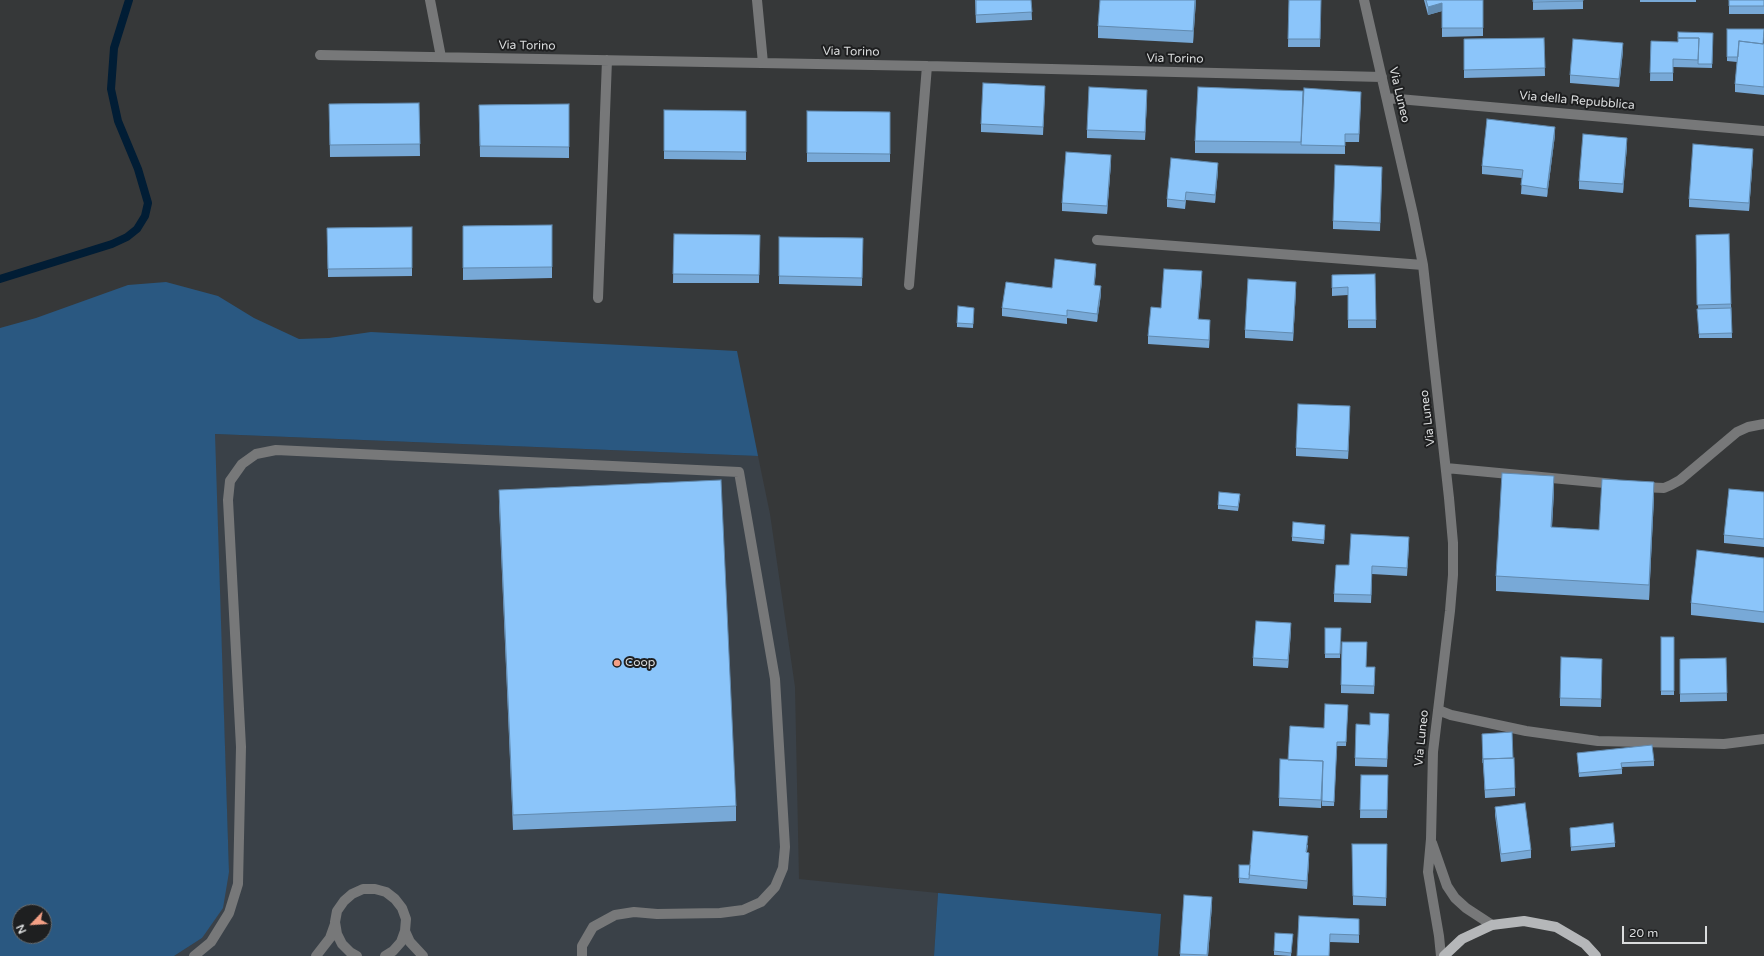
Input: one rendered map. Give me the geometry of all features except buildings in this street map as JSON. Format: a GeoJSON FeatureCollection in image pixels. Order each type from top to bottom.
{"type":"FeatureCollection","features":[{"type":"Feature","properties":{"kind":"main road"},"geometry":{"type":"LineString","coordinates":[[1444,956],[1462,939],[1492,925],[1524,921],[1556,927],[1585,944],[1596,956]]}},
{"type":"Feature","properties":{"kind":"street"},"geometry":{"type":"LineString","coordinates":[[430,0],[441,57]]}},
{"type":"Feature","properties":{"kind":"street"},"geometry":{"type":"LineString","coordinates":[[757,0],[763,63]]}},
{"type":"Feature","properties":{"kind":"street","name":"Via Luneo"},"geometry":{"type":"LineString","coordinates":[[1364,0],[1413,214],[1423,265],[1453,542],[1452,576],[1433,752],[1431,839],[1428,872],[1440,936],[1441,956]]}},
{"type":"Feature","properties":{"kind":"street","name":"Via Torino"},"geometry":{"type":"LineString","coordinates":[[320,56],[926,66],[1382,77]]}},
{"type":"Feature","properties":{"kind":"street"},"geometry":{"type":"LineString","coordinates":[[598,298],[607,60]]}},
{"type":"Feature","properties":{"kind":"street"},"geometry":{"type":"LineString","coordinates":[[909,285],[926,66]]}},
{"type":"Feature","properties":{"kind":"street","name":"Via della Repubblica"},"geometry":{"type":"LineString","coordinates":[[1387,98],[1764,131]]}},
{"type":"Feature","properties":{"kind":"street"},"geometry":{"type":"LineString","coordinates":[[1097,240],[1423,265]]}},
{"type":"Feature","properties":{"kind":"street"},"geometry":{"type":"LineString","coordinates":[[1446,468],[1656,488],[1672,485],[1680,480],[1737,432],[1748,427],[1764,424]]}},
{"type":"Feature","properties":{"kind":"street"},"geometry":{"type":"LineString","coordinates":[[194,956],[211,942],[229,914],[238,884],[241,747],[228,500],[230,481],[242,464],[256,454],[276,450],[740,472],[775,679],[785,847],[783,868],[775,887],[761,902],[743,910],[720,913],[657,914],[634,912],[615,915],[593,927],[582,946],[582,956]]}},
{"type":"Feature","properties":{"kind":"street"},"geometry":{"type":"LineString","coordinates":[[1438,710],[1450,715],[1526,731],[1598,741],[1724,744],[1764,739]]}},
{"type":"Feature","properties":{"kind":"street","name":"Via Luneo"},"geometry":{"type":"LineString","coordinates":[[1431,839],[1447,886],[1455,898],[1466,908],[1492,925]]}},
{"type":"Feature","properties":{"kind":"street"},"geometry":{"type":"LineString","coordinates":[[316,956],[330,938],[337,911],[344,901],[352,894],[363,889],[375,889],[386,892],[396,899],[402,908],[406,919],[405,931],[401,942],[393,951],[385,956]]}},
{"type":"Feature","properties":{"kind":"street"},"geometry":{"type":"LineString","coordinates":[[335,922],[337,934],[342,944],[350,952],[357,956]]}},
{"type":"Feature","properties":{"kind":"street"},"geometry":{"type":"LineString","coordinates":[[405,931],[410,942],[423,956]]}},
{"type":"Feature","properties":{"kind":"shaded area"},"geometry":{"type":"Polygon","coordinates":[[[166,282],[218,296],[254,318],[299,339],[329,338],[371,332],[737,351],[758,456],[215,434],[229,872],[223,908],[202,938],[174,956],[0,956],[0,328],[36,318],[128,285],[166,282]]]}},
{"type":"Feature","properties":{"kind":"shaded area"},"geometry":{"type":"Polygon","coordinates":[[[214,434],[758,456],[770,514],[795,687],[799,879],[938,893],[934,956],[174,956],[202,938],[229,872],[214,434]]]}},
{"type":"Feature","properties":{"kind":"shaded area"},"geometry":{"type":"Polygon","coordinates":[[[938,893],[1161,914],[1158,956],[934,956],[938,893]]]}},
{"type":"Feature","properties":{"kind":"waterway"},"geometry":{"type":"LineString","coordinates":[[0,279],[112,244],[127,237],[137,229],[145,216],[148,203],[138,169],[118,121],[111,89],[114,48],[129,0]]}},
{"type":"Feature","properties":{"kind":"place","name":"Coop"},"geometry":{"type":"Point","coordinates":[617,663]}}]}
